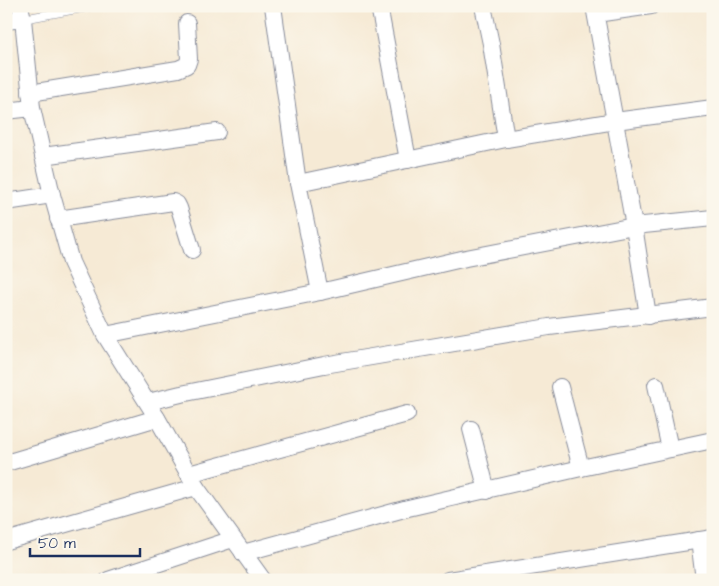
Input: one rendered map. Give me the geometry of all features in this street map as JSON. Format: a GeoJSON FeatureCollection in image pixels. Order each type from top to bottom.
{"type":"FeatureCollection","features":[{"type":"Feature","properties":{"kind":"street"},"geometry":{"type":"LineString","coordinates":[[273,6],[298,183],[320,292]]}},
{"type":"Feature","properties":{"kind":"street"},"geometry":{"type":"LineString","coordinates":[[379,6],[408,160]]}},
{"type":"Feature","properties":{"kind":"street"},"geometry":{"type":"LineString","coordinates":[[483,6],[506,139]]}},
{"type":"Feature","properties":{"kind":"street"},"geometry":{"type":"LineString","coordinates":[[648,316],[634,226],[595,10],[651,6]]}},
{"type":"Feature","properties":{"kind":"street"},"geometry":{"type":"LineString","coordinates":[[6,20],[22,12],[31,100],[52,195],[71,262],[105,335],[158,418],[193,480],[263,580]]}},
{"type":"Feature","properties":{"kind":"street"},"geometry":{"type":"LineString","coordinates":[[6,111],[31,100],[178,69],[187,64],[189,59],[187,23]]}},
{"type":"Feature","properties":{"kind":"street"},"geometry":{"type":"LineString","coordinates":[[298,183],[506,139],[615,121],[713,108]]}},
{"type":"Feature","properties":{"kind":"street"},"geometry":{"type":"LineString","coordinates":[[43,156],[216,132]]}},
{"type":"Feature","properties":{"kind":"street"},"geometry":{"type":"LineString","coordinates":[[6,202],[52,195]]}},
{"type":"Feature","properties":{"kind":"street"},"geometry":{"type":"LineString","coordinates":[[58,218],[173,202],[179,208],[192,250]]}},
{"type":"Feature","properties":{"kind":"street"},"geometry":{"type":"LineString","coordinates":[[105,335],[320,292],[466,258],[634,226],[713,218]]}},
{"type":"Feature","properties":{"kind":"street"},"geometry":{"type":"LineString","coordinates":[[148,402],[324,365],[549,327],[713,307]]}},
{"type":"Feature","properties":{"kind":"street"},"geometry":{"type":"LineString","coordinates":[[656,385],[670,449]]}},
{"type":"Feature","properties":{"kind":"street"},"geometry":{"type":"LineString","coordinates":[[560,387],[582,468]]}},
{"type":"Feature","properties":{"kind":"street"},"geometry":{"type":"LineString","coordinates":[[6,541],[193,480],[407,414]]}},
{"type":"Feature","properties":{"kind":"street"},"geometry":{"type":"LineString","coordinates":[[6,463],[158,418]]}},
{"type":"Feature","properties":{"kind":"street"},"geometry":{"type":"LineString","coordinates":[[471,430],[486,490]]}},
{"type":"Feature","properties":{"kind":"street"},"geometry":{"type":"LineString","coordinates":[[243,553],[408,508],[713,440]]}},
{"type":"Feature","properties":{"kind":"street"},"geometry":{"type":"LineString","coordinates":[[108,580],[233,539]]}},
{"type":"Feature","properties":{"kind":"street"},"geometry":{"type":"LineString","coordinates":[[448,580],[706,539],[704,580]]}},
{"type":"Feature","properties":{"kind":"lane"},"geometry":{"type":"LineString","coordinates":[[22,12],[93,6]]}}]}
